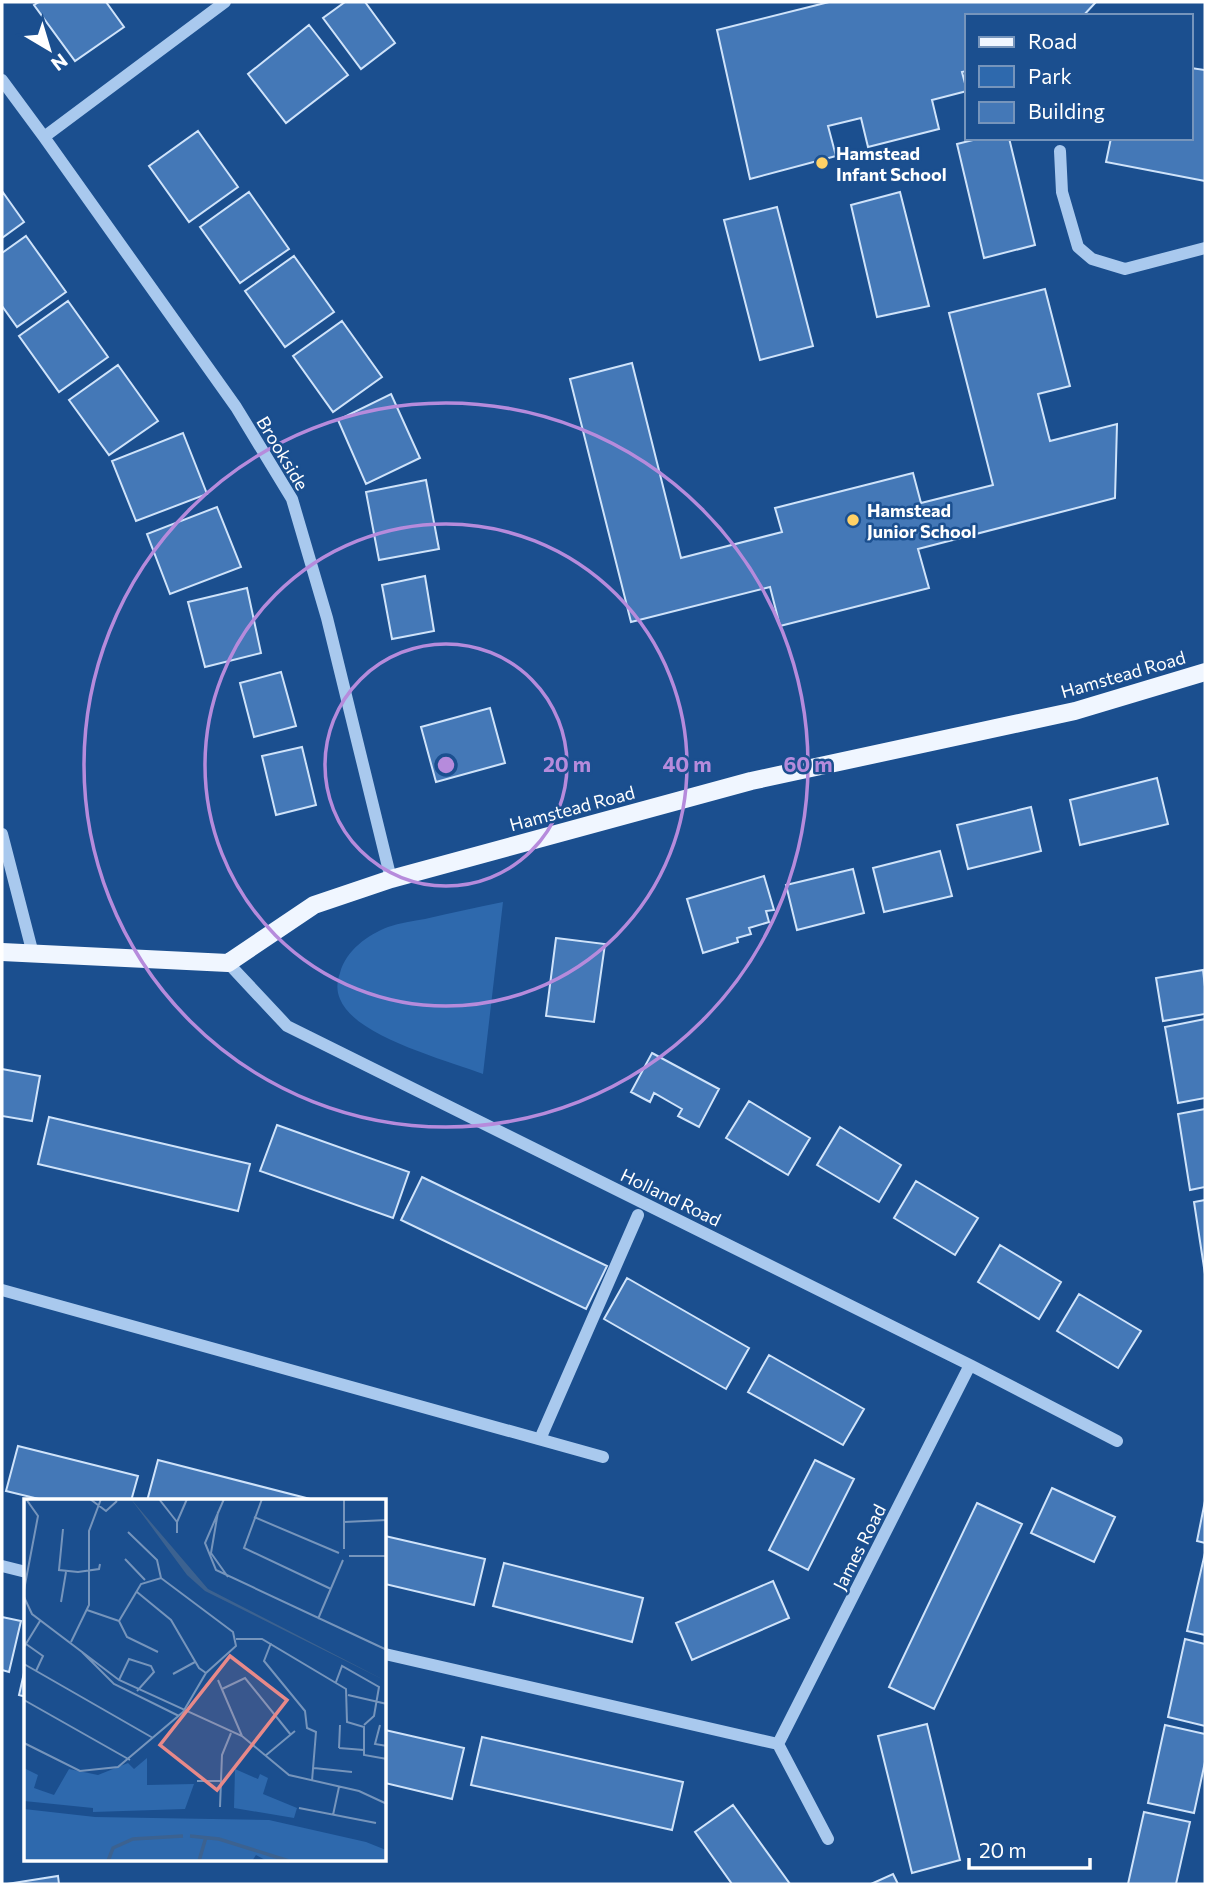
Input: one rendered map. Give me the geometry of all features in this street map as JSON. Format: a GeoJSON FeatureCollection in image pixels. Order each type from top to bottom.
{"type":"FeatureCollection","features":[{"type":"Feature","properties":{"kind":"main road","name":"Hamstead Road"},"geometry":{"type":"LineString","coordinates":[[228,963],[314,905],[391,879],[751,781],[1075,711],[1205,672]]}},
{"type":"Feature","properties":{"kind":"main road"},"geometry":{"type":"LineString","coordinates":[[2,952],[228,963]]}},
{"type":"Feature","properties":{"kind":"street"},"geometry":{"type":"LineString","coordinates":[[44,137],[225,2]]}},
{"type":"Feature","properties":{"kind":"street","name":"Brookside"},"geometry":{"type":"LineString","coordinates":[[2,80],[236,407],[292,499],[327,618],[391,879]]}},
{"type":"Feature","properties":{"kind":"street"},"geometry":{"type":"LineString","coordinates":[[1060,151],[1062,192],[1078,247],[1093,259],[1125,269],[1205,248]]}},
{"type":"Feature","properties":{"kind":"street"},"geometry":{"type":"LineString","coordinates":[[2,834],[33,954]]}},
{"type":"Feature","properties":{"kind":"street","name":"Holland Road"},"geometry":{"type":"LineString","coordinates":[[228,963],[287,1026],[970,1365],[1117,1441]]}},
{"type":"Feature","properties":{"kind":"street"},"geometry":{"type":"LineString","coordinates":[[540,1439],[638,1215]]}},
{"type":"Feature","properties":{"kind":"street"},"geometry":{"type":"LineString","coordinates":[[2,1290],[603,1457]]}},
{"type":"Feature","properties":{"kind":"street","name":"James Road"},"geometry":{"type":"LineString","coordinates":[[778,1744],[970,1365]]}},
{"type":"Feature","properties":{"kind":"street"},"geometry":{"type":"LineString","coordinates":[[2,1566],[24,1572]]}},
{"type":"Feature","properties":{"kind":"street"},"geometry":{"type":"LineString","coordinates":[[387,1654],[778,1744],[828,1839]]}},
{"type":"Feature","properties":{"kind":"green space"},"geometry":{"type":"Polygon","coordinates":[[[503,902],[483,1074],[382,1036],[349,1013],[340,999],[338,982],[347,957],[359,944],[373,934],[397,924],[503,902]]]}},
{"type":"Feature","properties":{"kind":"building"},"geometry":{"type":"Polygon","coordinates":[[[39,2],[106,2],[124,27],[75,61],[34,5],[39,2]]]}},
{"type":"Feature","properties":{"kind":"building"},"geometry":{"type":"Polygon","coordinates":[[[345,2],[365,2],[395,43],[361,69],[323,18],[345,2]]]}},
{"type":"Feature","properties":{"kind":"building"},"geometry":{"type":"Polygon","coordinates":[[[829,2],[1096,2],[1085,14],[965,14],[965,71],[962,72],[965,92],[932,100],[939,129],[868,147],[861,118],[828,126],[836,156],[750,179],[717,30],[829,2]]]}},
{"type":"Feature","properties":{"kind":"building"},"geometry":{"type":"Polygon","coordinates":[[[309,25],[348,75],[286,123],[248,74],[309,25]]]}},
{"type":"Feature","properties":{"kind":"building"},"geometry":{"type":"Polygon","coordinates":[[[1193,68],[1205,70],[1205,181],[1106,162],[1111,140],[1193,140],[1193,68]]]}},
{"type":"Feature","properties":{"kind":"building"},"geometry":{"type":"Polygon","coordinates":[[[198,131],[238,187],[189,222],[149,166],[198,131]]]}},
{"type":"Feature","properties":{"kind":"building"},"geometry":{"type":"Polygon","coordinates":[[[973,140],[1009,140],[1035,245],[984,258],[957,144],[973,140]]]}},
{"type":"Feature","properties":{"kind":"building"},"geometry":{"type":"Polygon","coordinates":[[[2,191],[24,222],[2,238],[2,191]]]}},
{"type":"Feature","properties":{"kind":"building"},"geometry":{"type":"Polygon","coordinates":[[[249,192],[289,249],[240,283],[200,227],[249,192]]]}},
{"type":"Feature","properties":{"kind":"building"},"geometry":{"type":"Polygon","coordinates":[[[900,192],[929,306],[877,317],[851,205],[900,192]]]}},
{"type":"Feature","properties":{"kind":"building"},"geometry":{"type":"Polygon","coordinates":[[[777,207],[813,346],[760,360],[724,220],[777,207]]]}},
{"type":"Feature","properties":{"kind":"building"},"geometry":{"type":"Polygon","coordinates":[[[26,236],[66,292],[17,327],[2,306],[2,253],[26,236]]]}},
{"type":"Feature","properties":{"kind":"building"},"geometry":{"type":"Polygon","coordinates":[[[294,256],[334,312],[285,347],[245,291],[294,256]]]}},
{"type":"Feature","properties":{"kind":"building"},"geometry":{"type":"Polygon","coordinates":[[[1045,289],[1070,386],[1038,394],[1050,441],[1117,424],[1115,498],[918,549],[929,588],[780,626],[770,587],[631,622],[570,379],[632,363],[681,558],[782,532],[775,508],[913,473],[921,503],[993,485],[949,313],[1045,289]]]}},
{"type":"Feature","properties":{"kind":"building"},"geometry":{"type":"Polygon","coordinates":[[[68,301],[108,357],[59,392],[19,336],[68,301]]]}},
{"type":"Feature","properties":{"kind":"building"},"geometry":{"type":"Polygon","coordinates":[[[342,321],[382,377],[333,412],[293,356],[342,321]]]}},
{"type":"Feature","properties":{"kind":"building"},"geometry":{"type":"Polygon","coordinates":[[[118,365],[158,421],[109,455],[69,400],[118,365]]]}},
{"type":"Feature","properties":{"kind":"building"},"geometry":{"type":"Polygon","coordinates":[[[391,394],[420,458],[366,484],[338,420],[391,394]]]}},
{"type":"Feature","properties":{"kind":"building"},"geometry":{"type":"Polygon","coordinates":[[[183,433],[207,494],[136,521],[112,461],[183,433]]]}},
{"type":"Feature","properties":{"kind":"building"},"geometry":{"type":"Polygon","coordinates":[[[426,480],[439,549],[379,560],[366,492],[426,480]]]}},
{"type":"Feature","properties":{"kind":"building"},"geometry":{"type":"Polygon","coordinates":[[[217,507],[241,567],[170,594],[147,534],[217,507]]]}},
{"type":"Feature","properties":{"kind":"building"},"geometry":{"type":"Polygon","coordinates":[[[425,576],[434,631],[392,639],[382,585],[425,576]]]}},
{"type":"Feature","properties":{"kind":"building"},"geometry":{"type":"Polygon","coordinates":[[[247,588],[261,653],[205,667],[188,602],[247,588]]]}},
{"type":"Feature","properties":{"kind":"building"},"geometry":{"type":"Polygon","coordinates":[[[281,672],[296,726],[254,737],[240,683],[281,672]]]}},
{"type":"Feature","properties":{"kind":"building"},"geometry":{"type":"Polygon","coordinates":[[[490,708],[505,763],[436,782],[421,727],[490,708]]]}},
{"type":"Feature","properties":{"kind":"building"},"geometry":{"type":"Polygon","coordinates":[[[302,747],[316,805],[276,815],[262,756],[302,747]]]}},
{"type":"Feature","properties":{"kind":"building"},"geometry":{"type":"Polygon","coordinates":[[[1157,778],[1168,824],[1080,845],[1070,800],[1157,778]]]}},
{"type":"Feature","properties":{"kind":"building"},"geometry":{"type":"Polygon","coordinates":[[[1031,807],[1041,851],[968,869],[957,825],[1031,807]]]}},
{"type":"Feature","properties":{"kind":"building"},"geometry":{"type":"Polygon","coordinates":[[[940,851],[952,896],[884,912],[873,868],[940,851]]]}},
{"type":"Feature","properties":{"kind":"building"},"geometry":{"type":"Polygon","coordinates":[[[853,869],[864,913],[797,930],[786,885],[853,869]]]}},
{"type":"Feature","properties":{"kind":"building"},"geometry":{"type":"Polygon","coordinates":[[[764,876],[774,910],[766,911],[769,922],[749,928],[751,934],[737,938],[738,942],[703,953],[687,899],[764,876]]]}},
{"type":"Feature","properties":{"kind":"building"},"geometry":{"type":"Polygon","coordinates":[[[556,938],[605,944],[594,1022],[546,1016],[556,938]]]}},
{"type":"Feature","properties":{"kind":"building"},"geometry":{"type":"Polygon","coordinates":[[[1203,970],[1205,1014],[1163,1021],[1156,978],[1203,970]]]}},
{"type":"Feature","properties":{"kind":"building"},"geometry":{"type":"Polygon","coordinates":[[[1205,1019],[1205,1098],[1178,1103],[1165,1027],[1205,1019]]]}},
{"type":"Feature","properties":{"kind":"building"},"geometry":{"type":"Polygon","coordinates":[[[652,1053],[719,1089],[699,1127],[678,1116],[682,1109],[654,1093],[650,1102],[631,1092],[652,1053]]]}},
{"type":"Feature","properties":{"kind":"building"},"geometry":{"type":"Polygon","coordinates":[[[2,1069],[40,1076],[32,1121],[2,1116],[2,1069]]]}},
{"type":"Feature","properties":{"kind":"building"},"geometry":{"type":"Polygon","coordinates":[[[749,1101],[810,1138],[788,1175],[726,1138],[749,1101]]]}},
{"type":"Feature","properties":{"kind":"building"},"geometry":{"type":"Polygon","coordinates":[[[1205,1109],[1205,1187],[1190,1190],[1178,1114],[1205,1109]]]}},
{"type":"Feature","properties":{"kind":"building"},"geometry":{"type":"Polygon","coordinates":[[[49,1117],[250,1164],[238,1211],[38,1164],[49,1117]]]}},
{"type":"Feature","properties":{"kind":"building"},"geometry":{"type":"Polygon","coordinates":[[[277,1125],[409,1172],[393,1218],[260,1171],[277,1125]]]}},
{"type":"Feature","properties":{"kind":"building"},"geometry":{"type":"Polygon","coordinates":[[[840,1127],[901,1165],[879,1202],[817,1165],[840,1127]]]}},
{"type":"Feature","properties":{"kind":"building"},"geometry":{"type":"Polygon","coordinates":[[[422,1177],[607,1266],[586,1309],[401,1220],[422,1177]]]}},
{"type":"Feature","properties":{"kind":"building"},"geometry":{"type":"Polygon","coordinates":[[[916,1181],[978,1218],[955,1255],[894,1218],[916,1181]]]}},
{"type":"Feature","properties":{"kind":"building"},"geometry":{"type":"Polygon","coordinates":[[[1205,1200],[1205,1274],[1194,1202],[1205,1200]]]}},
{"type":"Feature","properties":{"kind":"building"},"geometry":{"type":"Polygon","coordinates":[[[1000,1245],[1061,1282],[1039,1319],[978,1282],[1000,1245]]]}},
{"type":"Feature","properties":{"kind":"building"},"geometry":{"type":"Polygon","coordinates":[[[627,1278],[749,1348],[726,1389],[604,1319],[627,1278]]]}},
{"type":"Feature","properties":{"kind":"building"},"geometry":{"type":"Polygon","coordinates":[[[1079,1294],[1141,1331],[1118,1368],[1057,1331],[1079,1294]]]}},
{"type":"Feature","properties":{"kind":"building"},"geometry":{"type":"Polygon","coordinates":[[[769,1355],[864,1409],[843,1445],[748,1392],[769,1355]]]}},
{"type":"Feature","properties":{"kind":"building"},"geometry":{"type":"Polygon","coordinates":[[[18,1446],[138,1476],[132,1499],[39,1499],[6,1491],[18,1446]]]}},
{"type":"Feature","properties":{"kind":"building"},"geometry":{"type":"Polygon","coordinates":[[[158,1460],[310,1499],[148,1499],[158,1460]]]}},
{"type":"Feature","properties":{"kind":"building"},"geometry":{"type":"Polygon","coordinates":[[[815,1460],[854,1479],[808,1570],[769,1550],[815,1460]]]}},
{"type":"Feature","properties":{"kind":"building"},"geometry":{"type":"Polygon","coordinates":[[[1052,1488],[1115,1517],[1094,1562],[1031,1533],[1052,1488]]]}},
{"type":"Feature","properties":{"kind":"building"},"geometry":{"type":"Polygon","coordinates":[[[1205,1501],[1205,1543],[1197,1541],[1205,1501]]]}},
{"type":"Feature","properties":{"kind":"building"},"geometry":{"type":"Polygon","coordinates":[[[977,1503],[1022,1524],[934,1709],[889,1687],[977,1503]]]}},
{"type":"Feature","properties":{"kind":"building"},"geometry":{"type":"Polygon","coordinates":[[[387,1536],[485,1559],[474,1605],[387,1584],[387,1536]]]}},
{"type":"Feature","properties":{"kind":"building"},"geometry":{"type":"Polygon","coordinates":[[[1205,1553],[1205,1635],[1187,1631],[1205,1553]]]}},
{"type":"Feature","properties":{"kind":"building"},"geometry":{"type":"Polygon","coordinates":[[[504,1563],[643,1598],[632,1642],[493,1606],[504,1563]]]}},
{"type":"Feature","properties":{"kind":"building"},"geometry":{"type":"Polygon","coordinates":[[[773,1581],[789,1618],[692,1660],[676,1623],[773,1581]]]}},
{"type":"Feature","properties":{"kind":"building"},"geometry":{"type":"Polygon","coordinates":[[[2,1617],[21,1621],[9,1672],[2,1670],[2,1617]]]}},
{"type":"Feature","properties":{"kind":"building"},"geometry":{"type":"Polygon","coordinates":[[[1185,1639],[1205,1644],[1205,1726],[1168,1717],[1185,1639]]]}},
{"type":"Feature","properties":{"kind":"building"},"geometry":{"type":"Polygon","coordinates":[[[24,1673],[24,1696],[19,1695],[24,1673]]]}},
{"type":"Feature","properties":{"kind":"building"},"geometry":{"type":"Polygon","coordinates":[[[927,1724],[960,1860],[912,1873],[878,1736],[927,1724]]]}},
{"type":"Feature","properties":{"kind":"building"},"geometry":{"type":"Polygon","coordinates":[[[1165,1725],[1205,1734],[1205,1762],[1194,1813],[1148,1803],[1165,1725]]]}},
{"type":"Feature","properties":{"kind":"building"},"geometry":{"type":"Polygon","coordinates":[[[387,1730],[464,1748],[452,1799],[387,1783],[387,1730]]]}},
{"type":"Feature","properties":{"kind":"building"},"geometry":{"type":"Polygon","coordinates":[[[482,1737],[683,1782],[672,1830],[471,1785],[482,1737]]]}},
{"type":"Feature","properties":{"kind":"building"},"geometry":{"type":"Polygon","coordinates":[[[733,1805],[790,1884],[732,1884],[695,1832],[733,1805]]]}},
{"type":"Feature","properties":{"kind":"building"},"geometry":{"type":"Polygon","coordinates":[[[1144,1812],[1190,1822],[1176,1884],[1128,1884],[1144,1812]]]}},
{"type":"Feature","properties":{"kind":"building"},"geometry":{"type":"Polygon","coordinates":[[[893,1874],[898,1884],[871,1884],[893,1874]]]}},
{"type":"Feature","properties":{"kind":"building"},"geometry":{"type":"Polygon","coordinates":[[[58,1876],[59,1884],[7,1884],[58,1876]]]}},
{"type":"Feature","properties":{"kind":"place","name":"Hamstead Infant School"},"geometry":{"type":"Point","coordinates":[822,163]}},
{"type":"Feature","properties":{"kind":"place","name":"Hamstead Junior School"},"geometry":{"type":"Point","coordinates":[853,520]}}]}
